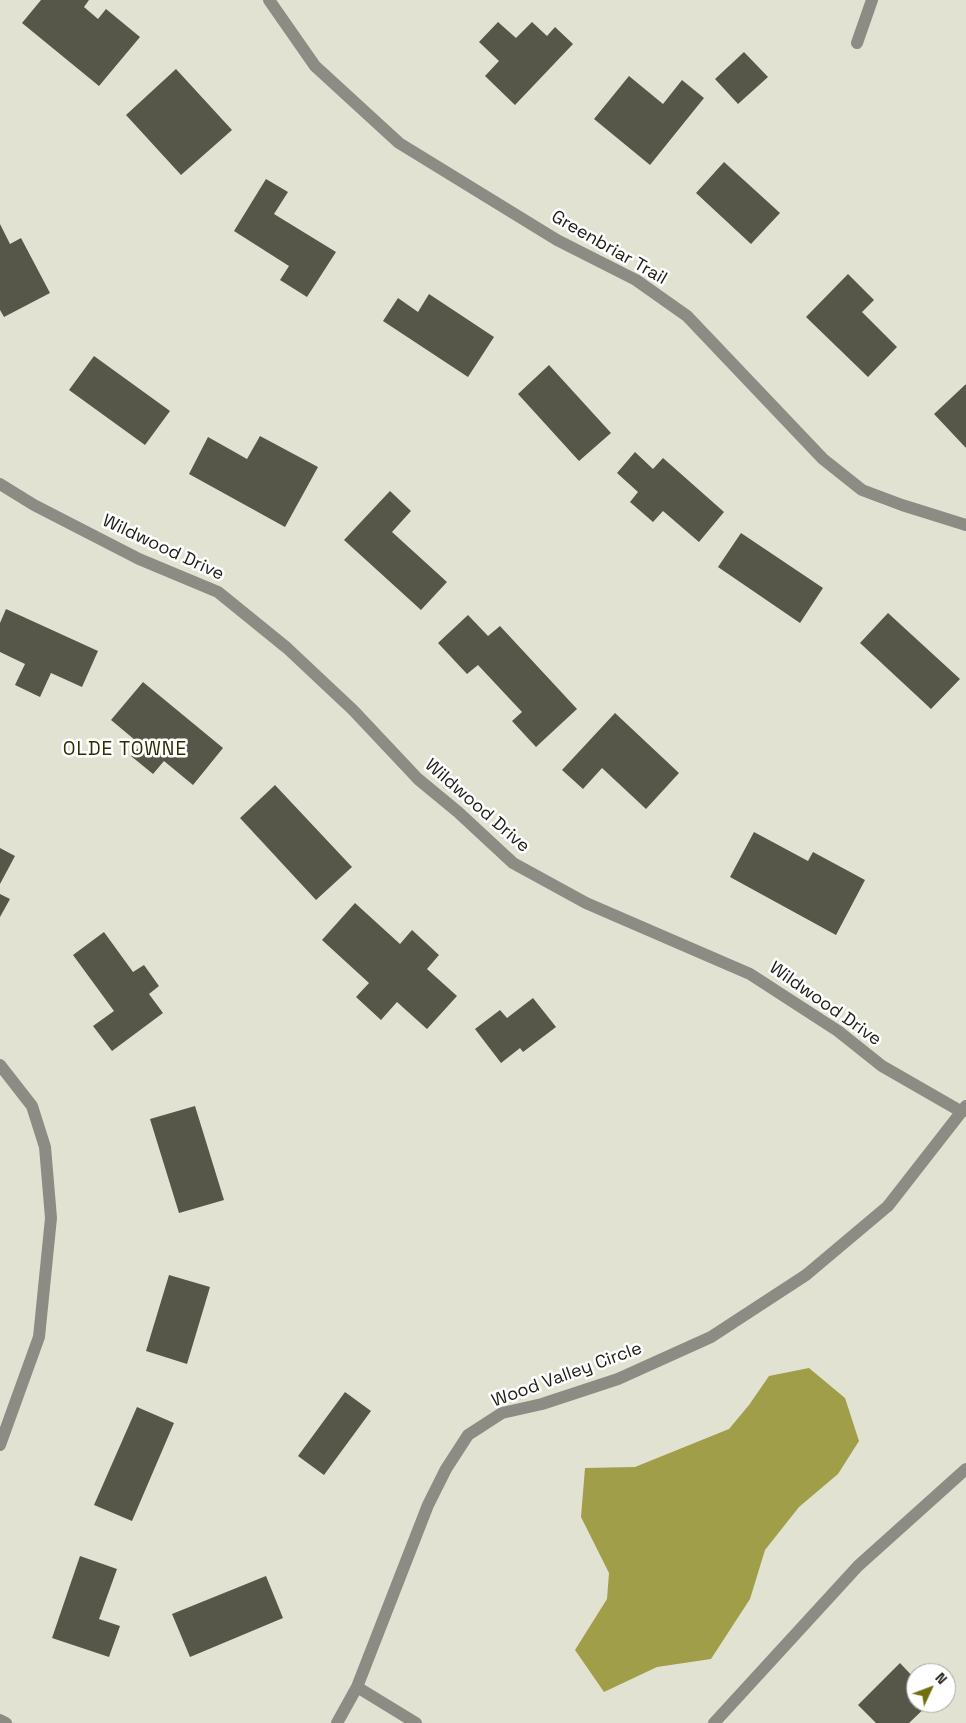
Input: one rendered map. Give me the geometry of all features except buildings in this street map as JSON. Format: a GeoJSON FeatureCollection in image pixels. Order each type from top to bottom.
{"type":"FeatureCollection","features":[{"type":"Feature","properties":{"kind":"street","name":"Greenbriar Trail"},"geometry":{"type":"LineString","coordinates":[[269,0],[315,66],[399,144],[557,240],[636,280],[687,316],[823,459],[862,490],[966,525]]}},
{"type":"Feature","properties":{"kind":"street"},"geometry":{"type":"LineString","coordinates":[[858,43],[872,0]]}},
{"type":"Feature","properties":{"kind":"street","name":"Wildwood Drive"},"geometry":{"type":"LineString","coordinates":[[0,484],[34,505],[138,559],[218,592],[287,648],[353,710],[418,778],[514,863],[586,902],[750,974],[838,1031],[882,1066],[964,1109]]}},
{"type":"Feature","properties":{"kind":"street"},"geometry":{"type":"LineString","coordinates":[[0,1065],[32,1106],[46,1147],[51,1218],[39,1338],[0,1445]]}},
{"type":"Feature","properties":{"kind":"street","name":"Wood Valley Circle"},"geometry":{"type":"LineString","coordinates":[[337,1723],[357,1687],[428,1505],[446,1469],[468,1435],[502,1414],[542,1404],[618,1379],[711,1337],[806,1275],[888,1206],[964,1109]]}},
{"type":"Feature","properties":{"kind":"street"},"geometry":{"type":"LineString","coordinates":[[714,1723],[858,1566],[966,1469]]}},
{"type":"Feature","properties":{"kind":"street"},"geometry":{"type":"LineString","coordinates":[[357,1687],[416,1723]]}},
{"type":"Feature","properties":{"kind":"street"},"geometry":{"type":"LineString","coordinates":[[0,1720],[6,1723]]}},
{"type":"Feature","properties":{"kind":"shaded area"},"geometry":{"type":"Polygon","coordinates":[[[809,1368],[845,1398],[859,1441],[838,1474],[799,1507],[765,1550],[750,1599],[711,1659],[657,1667],[604,1692],[575,1650],[607,1599],[609,1573],[581,1517],[585,1468],[635,1467],[729,1429],[749,1405],[769,1376],[809,1368]]]}},
{"type":"Feature","properties":{"kind":"district","name":"OLDE TOWNE"},"geometry":{"type":"Point","coordinates":[125,750]}}]}
